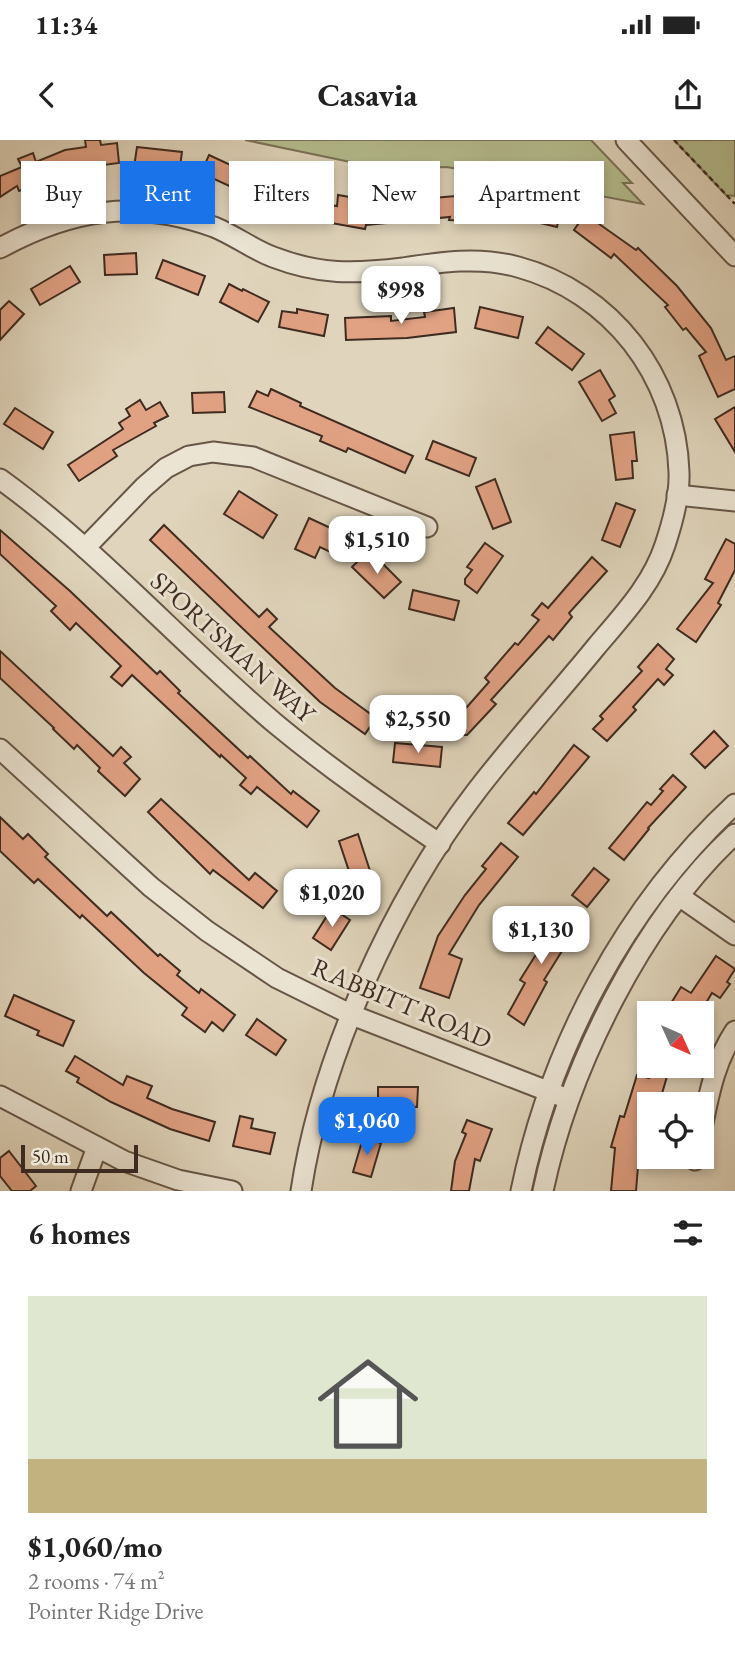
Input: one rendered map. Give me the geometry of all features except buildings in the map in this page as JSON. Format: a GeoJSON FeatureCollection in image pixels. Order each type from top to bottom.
{"type":"FeatureCollection","features":[{"type":"Feature","properties":{"kind":"street"},"geometry":{"type":"LineString","coordinates":[[625,140],[735,256]]}},
{"type":"Feature","properties":{"kind":"street"},"geometry":{"type":"LineString","coordinates":[[0,248],[27,233],[77,216],[100,211],[161,213],[216,228],[270,256],[309,268],[359,274],[446,262],[483,261],[516,266],[565,284],[600,308],[629,337],[652,371],[670,412],[679,473],[677,495],[665,547],[642,592],[474,794],[440,844],[386,935],[352,1015],[321,1099],[301,1191]]}},
{"type":"Feature","properties":{"kind":"street"},"geometry":{"type":"LineString","coordinates":[[85,548],[166,468],[189,456],[213,452],[253,457],[427,527]]}},
{"type":"Feature","properties":{"kind":"street","name":"SPORTSMAN WAY"},"geometry":{"type":"LineString","coordinates":[[0,479],[85,548],[276,724],[358,788],[440,844]]}},
{"type":"Feature","properties":{"kind":"street"},"geometry":{"type":"LineString","coordinates":[[677,495],[735,501]]}},
{"type":"Feature","properties":{"kind":"street","name":"RABBITT ROAD"},"geometry":{"type":"LineString","coordinates":[[0,749],[151,887],[206,932],[277,978],[352,1015],[568,1099]]}},
{"type":"Feature","properties":{"kind":"street"},"geometry":{"type":"LineString","coordinates":[[521,1191],[548,1092],[576,1026],[610,960],[662,883],[714,823],[735,804]]}},
{"type":"Feature","properties":{"kind":"street"},"geometry":{"type":"LineString","coordinates":[[543,1191],[568,1099],[596,1035],[629,971],[679,896],[735,834]]}},
{"type":"Feature","properties":{"kind":"street"},"geometry":{"type":"LineString","coordinates":[[679,896],[735,935]]}},
{"type":"Feature","properties":{"kind":"street"},"geometry":{"type":"LineString","coordinates":[[709,1092],[726,1045],[735,1031]]}},
{"type":"Feature","properties":{"kind":"street"},"geometry":{"type":"LineString","coordinates":[[0,1096],[124,1161],[178,1180],[232,1191]]}},
{"type":"Feature","properties":{"kind":"street"},"geometry":{"type":"LineString","coordinates":[[81,1191],[97,1147]]}},
{"type":"Feature","properties":{"kind":"path"},"geometry":{"type":"LineString","coordinates":[[674,140],[735,204]]}},
{"type":"Feature","properties":{"kind":"green space"},"geometry":{"type":"Polygon","coordinates":[[[245,140],[591,140],[632,183],[623,183],[643,204],[604,197],[604,161],[454,161],[454,168],[440,167],[440,161],[348,161],[245,140]]]}},
{"type":"Feature","properties":{"kind":"green space"},"geometry":{"type":"Polygon","coordinates":[[[674,140],[735,140],[735,196],[726,195],[674,140]]]}}]}
